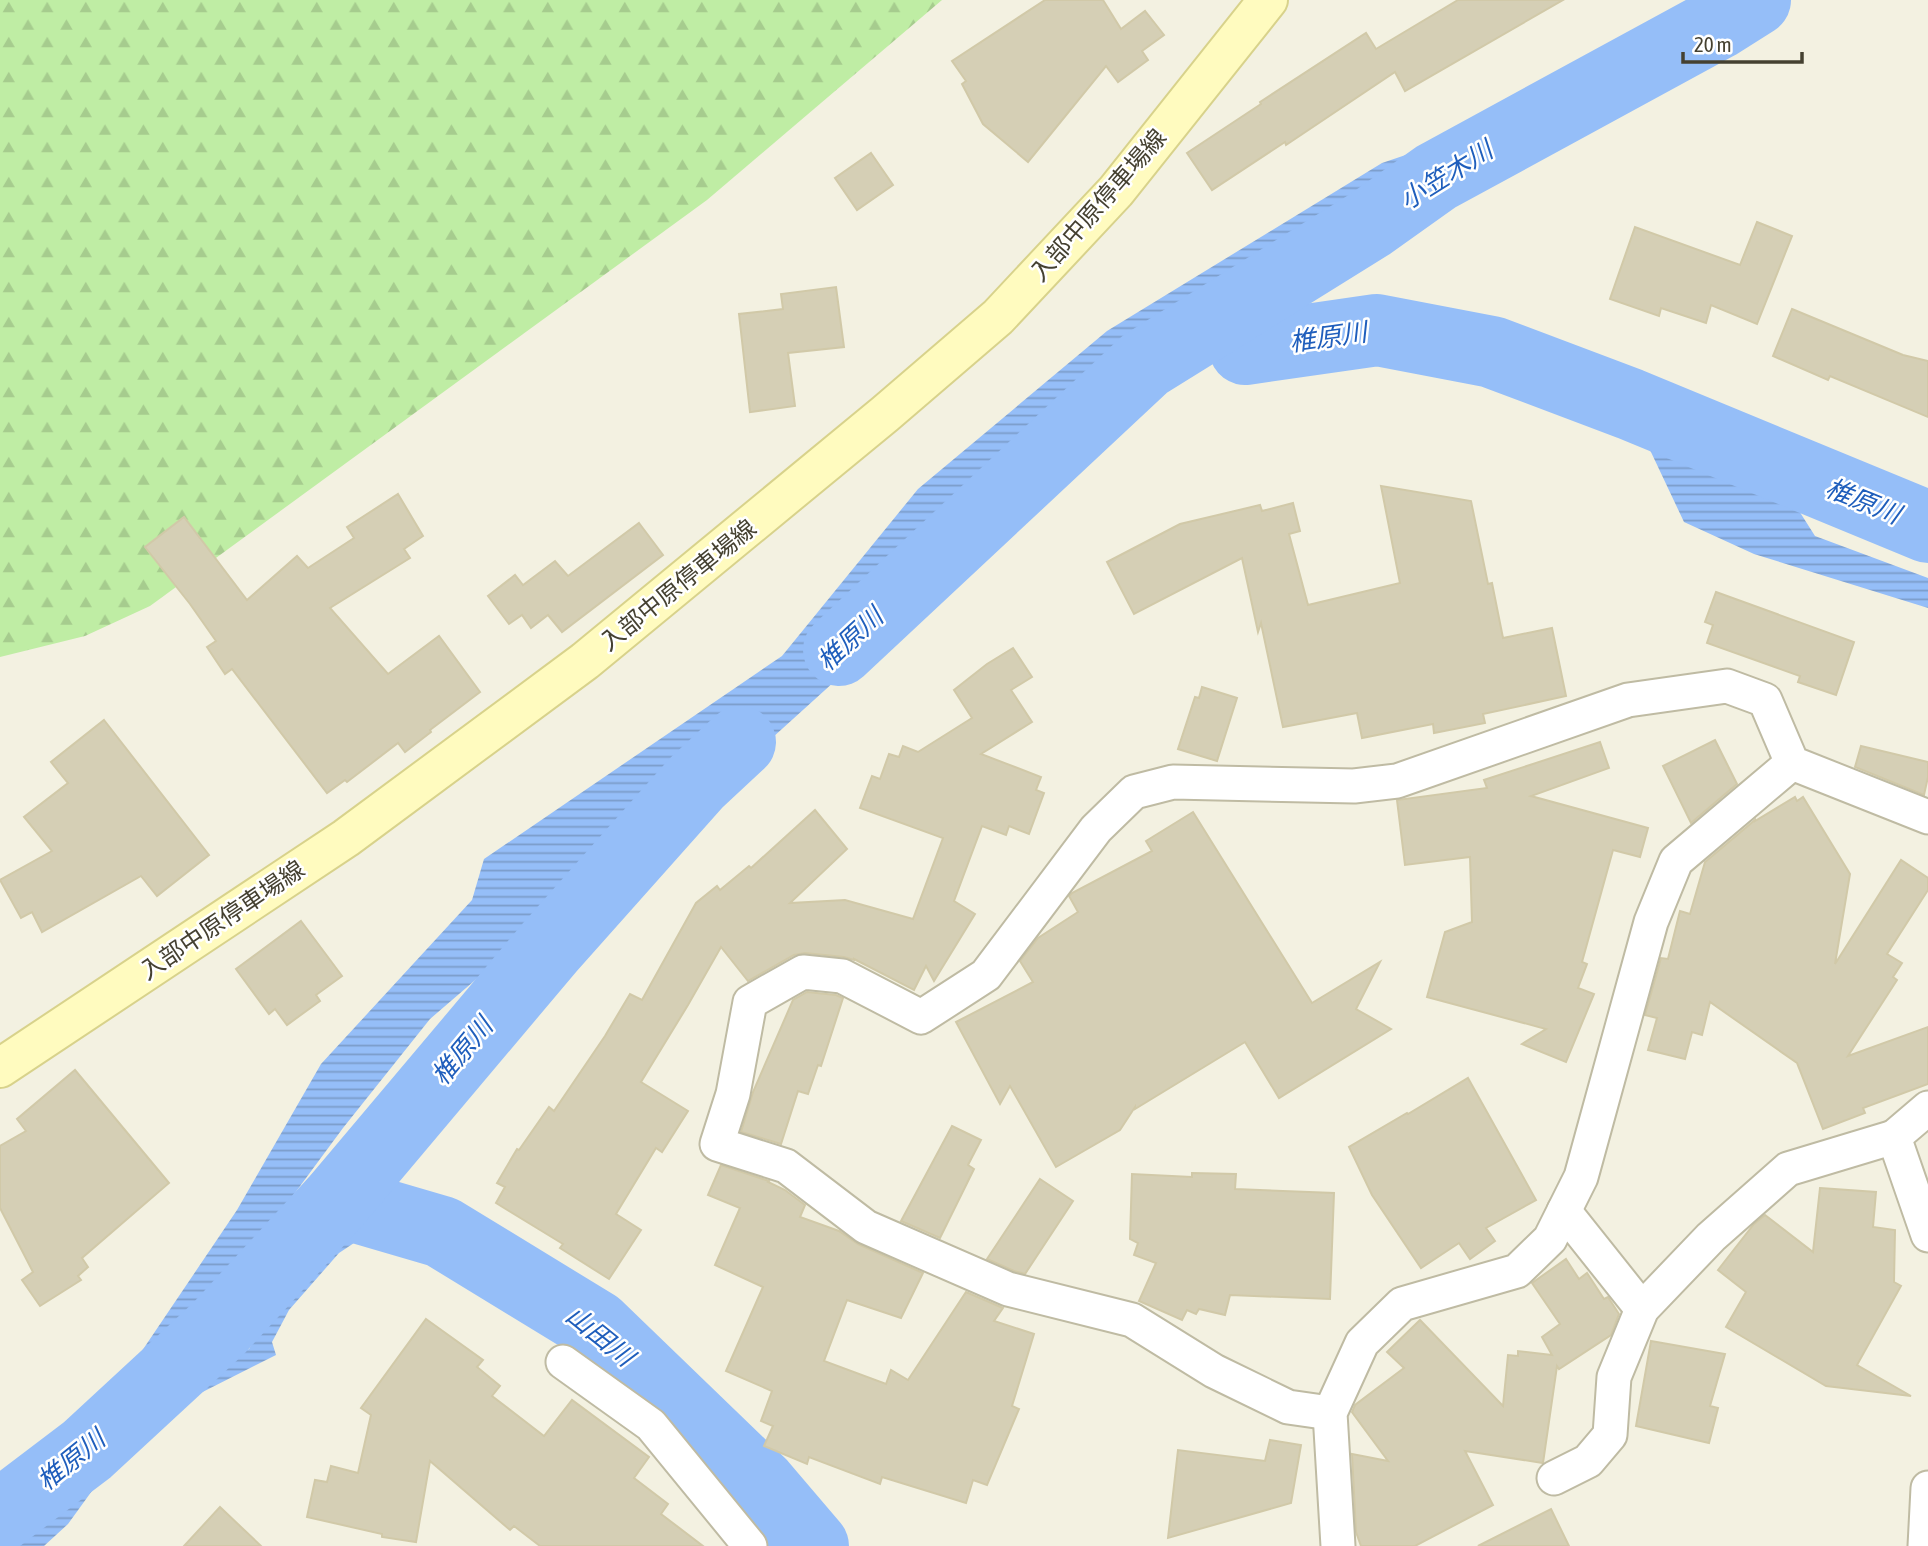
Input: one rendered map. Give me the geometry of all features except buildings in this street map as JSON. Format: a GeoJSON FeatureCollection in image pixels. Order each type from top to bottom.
{"type":"FeatureCollection","features":[{"type":"Feature","properties":{"kind":"main road","name":"入部中原停車場線"},"geometry":{"type":"LineString","coordinates":[[0,1068],[346,838],[585,662],[885,414],[998,317],[1116,191],[1268,0]]}},
{"type":"Feature","properties":{"kind":"street"},"geometry":{"type":"LineString","coordinates":[[1331,1413],[1288,1407],[1214,1371],[1132,1320],[1008,1289],[866,1227],[786,1166],[716,1144],[733,1094],[750,1002],[803,972],[842,976],[921,1017],[986,975],[1096,829],[1133,792],[1173,782],[1354,786],[1397,781],[1628,700],[1727,686],[1765,700],[1792,763],[1928,817]]}},
{"type":"Feature","properties":{"kind":"street"},"geometry":{"type":"LineString","coordinates":[[1338,1546],[1331,1413],[1362,1343],[1402,1304],[1517,1271],[1550,1239],[1581,1177],[1651,922],[1676,861],[1792,763]]}},
{"type":"Feature","properties":{"kind":"street"},"geometry":{"type":"LineString","coordinates":[[1554,1478],[1588,1461],[1610,1435],[1614,1377],[1642,1309],[1711,1237],[1788,1169],[1894,1138],[1928,1108]]}},
{"type":"Feature","properties":{"kind":"street"},"geometry":{"type":"LineString","coordinates":[[1894,1138],[1928,1235]]}},
{"type":"Feature","properties":{"kind":"street"},"geometry":{"type":"LineString","coordinates":[[1564,1211],[1642,1309]]}},
{"type":"Feature","properties":{"kind":"street"},"geometry":{"type":"LineString","coordinates":[[563,1362],[650,1425],[749,1545]]}},
{"type":"Feature","properties":{"kind":"street"},"geometry":{"type":"LineString","coordinates":[[1925,1546],[1928,1488]]}},
{"type":"Feature","properties":{"kind":"green space"},"geometry":{"type":"Polygon","coordinates":[[[0,0],[942,0],[707,200],[150,606],[85,636],[0,657],[0,0]]]}},
{"type":"Feature","properties":{"kind":"water"},"geometry":{"type":"Polygon","coordinates":[[[1533,112],[1391,175],[1307,229],[1297,242],[1180,326],[1254,335],[1500,335],[1633,385],[1711,467],[1782,484],[1815,536],[1928,578],[1928,608],[1754,554],[1684,522],[1642,433],[1513,354],[1407,342],[1262,355],[1118,373],[1043,421],[1039,440],[951,517],[913,569],[908,613],[877,643],[772,738],[630,842],[599,882],[509,951],[430,1019],[343,1128],[255,1247],[178,1380],[249,1349],[297,1270],[335,1222],[409,1224],[391,1246],[363,1237],[339,1253],[289,1310],[272,1342],[276,1355],[163,1412],[110,1466],[68,1524],[44,1546],[0,1546],[0,1534],[123,1379],[237,1210],[321,1064],[472,900],[484,859],[782,656],[918,489],[1107,331],[1382,163],[1533,112]]]}},
{"type":"Feature","properties":{"kind":"waterway","name":"小笠木川"},"geometry":{"type":"LineString","coordinates":[[839,650],[1145,364],[1370,224],[1436,177],[1717,24],[1755,0]]}},
{"type":"Feature","properties":{"kind":"waterway","name":"椎原川"},"geometry":{"type":"LineString","coordinates":[[1245,349],[1377,330],[1492,352],[1630,404],[1928,527]]}},
{"type":"Feature","properties":{"kind":"waterway","name":"椎原川"},"geometry":{"type":"LineString","coordinates":[[0,1516],[87,1450],[219,1328],[336,1201],[550,947],[696,783],[740,742]]}},
{"type":"Feature","properties":{"kind":"waterway","name":"山田川"},"geometry":{"type":"LineString","coordinates":[[336,1201],[442,1232],[596,1326],[761,1485],[813,1546]]}}]}
